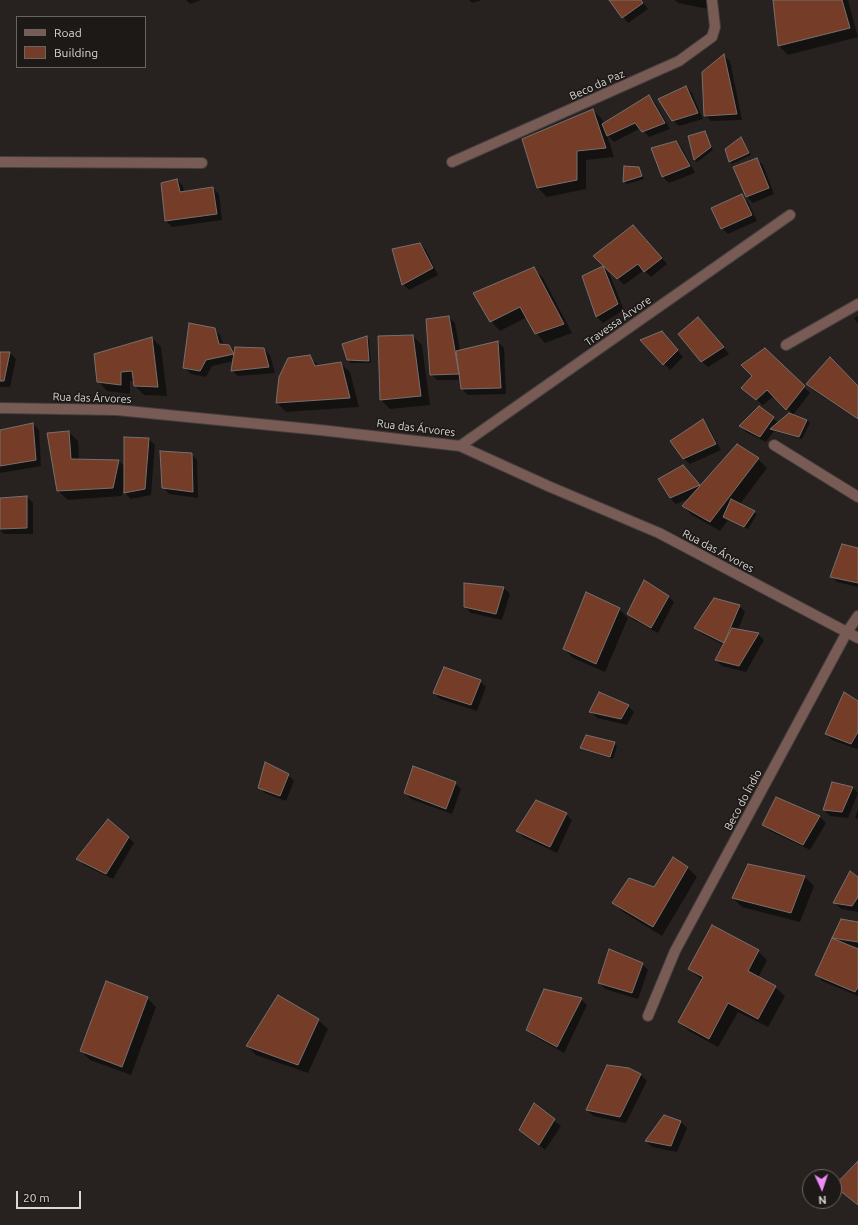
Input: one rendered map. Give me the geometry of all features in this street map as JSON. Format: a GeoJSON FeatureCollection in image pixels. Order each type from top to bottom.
{"type":"FeatureCollection","features":[{"type":"Feature","properties":{"kind":"street","name":"Beco da Paz"},"geometry":{"type":"LineString","coordinates":[[452,162],[679,61],[712,37],[715,27],[712,0]]}},
{"type":"Feature","properties":{"kind":"street"},"geometry":{"type":"LineString","coordinates":[[0,162],[202,163]]}},
{"type":"Feature","properties":{"kind":"street","name":"Travessa Árvore"},"geometry":{"type":"LineString","coordinates":[[460,446],[790,215]]}},
{"type":"Feature","properties":{"kind":"street"},"geometry":{"type":"LineString","coordinates":[[786,345],[858,304]]}},
{"type":"Feature","properties":{"kind":"street","name":"Rua das Árvores"},"geometry":{"type":"LineString","coordinates":[[0,408],[117,410],[320,430],[460,446],[548,486],[659,533],[858,638]]}},
{"type":"Feature","properties":{"kind":"street"},"geometry":{"type":"LineString","coordinates":[[774,445],[858,497]]}},
{"type":"Feature","properties":{"kind":"street","name":"Beco do Índio"},"geometry":{"type":"LineString","coordinates":[[648,1016],[676,951],[847,632],[858,616]]}},
{"type":"Feature","properties":{"kind":"building"},"geometry":{"type":"Polygon","coordinates":[[[609,0],[641,0],[643,3],[622,18],[609,0]]]}},
{"type":"Feature","properties":{"kind":"building"},"geometry":{"type":"Polygon","coordinates":[[[773,0],[842,0],[850,28],[778,46],[773,0]]]}},
{"type":"Feature","properties":{"kind":"building"},"geometry":{"type":"Polygon","coordinates":[[[724,54],[737,114],[704,116],[702,72],[724,54]]]}},
{"type":"Feature","properties":{"kind":"building"},"geometry":{"type":"Polygon","coordinates":[[[686,86],[698,113],[672,121],[658,99],[686,86]]]}},
{"type":"Feature","properties":{"kind":"building"},"geometry":{"type":"Polygon","coordinates":[[[649,95],[665,123],[642,132],[635,123],[607,136],[602,124],[649,95]]]}},
{"type":"Feature","properties":{"kind":"building"},"geometry":{"type":"Polygon","coordinates":[[[593,109],[606,148],[577,151],[577,180],[537,188],[522,139],[593,109]]]}},
{"type":"Feature","properties":{"kind":"building"},"geometry":{"type":"Polygon","coordinates":[[[705,131],[711,147],[694,160],[688,136],[705,131]]]}},
{"type":"Feature","properties":{"kind":"building"},"geometry":{"type":"Polygon","coordinates":[[[741,137],[749,153],[729,162],[725,149],[741,137]]]}},
{"type":"Feature","properties":{"kind":"building"},"geometry":{"type":"Polygon","coordinates":[[[676,141],[690,166],[662,177],[651,148],[676,141]]]}},
{"type":"Feature","properties":{"kind":"building"},"geometry":{"type":"Polygon","coordinates":[[[757,158],[769,188],[746,197],[733,167],[757,158]]]}},
{"type":"Feature","properties":{"kind":"building"},"geometry":{"type":"Polygon","coordinates":[[[624,166],[639,167],[642,176],[623,182],[624,166]]]}},
{"type":"Feature","properties":{"kind":"building"},"geometry":{"type":"Polygon","coordinates":[[[177,179],[180,192],[213,187],[217,214],[165,221],[161,183],[177,179]]]}},
{"type":"Feature","properties":{"kind":"building"},"geometry":{"type":"Polygon","coordinates":[[[742,194],[752,215],[721,229],[711,208],[742,194]]]}},
{"type":"Feature","properties":{"kind":"building"},"geometry":{"type":"Polygon","coordinates":[[[633,225],[662,258],[644,272],[638,264],[617,279],[593,256],[633,225]]]}},
{"type":"Feature","properties":{"kind":"building"},"geometry":{"type":"Polygon","coordinates":[[[420,243],[433,268],[402,285],[392,249],[420,243]]]}},
{"type":"Feature","properties":{"kind":"building"},"geometry":{"type":"Polygon","coordinates":[[[603,266],[618,304],[596,317],[582,276],[603,266]]]}},
{"type":"Feature","properties":{"kind":"building"},"geometry":{"type":"Polygon","coordinates":[[[534,267],[564,324],[535,334],[520,307],[490,322],[473,293],[534,267]]]}},
{"type":"Feature","properties":{"kind":"building"},"geometry":{"type":"Polygon","coordinates":[[[449,316],[459,374],[430,375],[426,319],[449,316]]]}},
{"type":"Feature","properties":{"kind":"building"},"geometry":{"type":"Polygon","coordinates":[[[698,317],[724,347],[701,362],[678,334],[698,317]]]}},
{"type":"Feature","properties":{"kind":"building"},"geometry":{"type":"Polygon","coordinates":[[[189,323],[215,328],[219,344],[229,345],[234,354],[206,360],[200,371],[183,368],[189,323]]]}},
{"type":"Feature","properties":{"kind":"building"},"geometry":{"type":"Polygon","coordinates":[[[662,331],[678,350],[663,365],[640,340],[662,331]]]}},
{"type":"Feature","properties":{"kind":"building"},"geometry":{"type":"Polygon","coordinates":[[[413,335],[421,396],[380,400],[378,336],[413,335]]]}},
{"type":"Feature","properties":{"kind":"building"},"geometry":{"type":"Polygon","coordinates":[[[367,336],[369,361],[347,360],[342,344],[367,336]]]}},
{"type":"Feature","properties":{"kind":"building"},"geometry":{"type":"Polygon","coordinates":[[[152,337],[158,387],[134,386],[132,371],[121,372],[121,385],[97,382],[94,354],[152,337]]]}},
{"type":"Feature","properties":{"kind":"building"},"geometry":{"type":"Polygon","coordinates":[[[498,341],[501,388],[461,389],[456,351],[498,341]]]}},
{"type":"Feature","properties":{"kind":"building"},"geometry":{"type":"Polygon","coordinates":[[[235,347],[264,348],[269,367],[231,371],[235,347]]]}},
{"type":"Feature","properties":{"kind":"building"},"geometry":{"type":"Polygon","coordinates":[[[765,348],[805,386],[786,410],[767,390],[756,400],[741,388],[752,376],[741,365],[765,348]]]}},
{"type":"Feature","properties":{"kind":"building"},"geometry":{"type":"Polygon","coordinates":[[[0,352],[10,352],[4,381],[0,381],[0,352]]]}},
{"type":"Feature","properties":{"kind":"building"},"geometry":{"type":"Polygon","coordinates":[[[310,355],[315,366],[341,362],[350,398],[276,403],[279,377],[288,358],[310,355]]]}},
{"type":"Feature","properties":{"kind":"building"},"geometry":{"type":"Polygon","coordinates":[[[830,357],[858,386],[858,419],[806,384],[830,357]]]}},
{"type":"Feature","properties":{"kind":"building"},"geometry":{"type":"Polygon","coordinates":[[[759,406],[774,417],[760,437],[739,426],[759,406]]]}},
{"type":"Feature","properties":{"kind":"building"},"geometry":{"type":"Polygon","coordinates":[[[789,413],[807,420],[799,437],[770,429],[789,413]]]}},
{"type":"Feature","properties":{"kind":"building"},"geometry":{"type":"Polygon","coordinates":[[[703,419],[716,444],[683,459],[670,441],[703,419]]]}},
{"type":"Feature","properties":{"kind":"building"},"geometry":{"type":"Polygon","coordinates":[[[33,423],[36,460],[0,466],[0,430],[33,423]]]}},
{"type":"Feature","properties":{"kind":"building"},"geometry":{"type":"Polygon","coordinates":[[[69,431],[71,459],[119,460],[113,488],[57,491],[47,433],[69,431]]]}},
{"type":"Feature","properties":{"kind":"building"},"geometry":{"type":"Polygon","coordinates":[[[124,437],[149,438],[145,489],[124,493],[124,437]]]}},
{"type":"Feature","properties":{"kind":"building"},"geometry":{"type":"Polygon","coordinates":[[[737,444],[759,458],[710,522],[682,506],[737,444]]]}},
{"type":"Feature","properties":{"kind":"building"},"geometry":{"type":"Polygon","coordinates":[[[160,451],[192,453],[193,492],[162,488],[160,451]]]}},
{"type":"Feature","properties":{"kind":"building"},"geometry":{"type":"Polygon","coordinates":[[[683,465],[700,485],[670,498],[658,479],[683,465]]]}},
{"type":"Feature","properties":{"kind":"building"},"geometry":{"type":"Polygon","coordinates":[[[27,496],[27,528],[0,529],[0,498],[27,496]]]}},
{"type":"Feature","properties":{"kind":"building"},"geometry":{"type":"Polygon","coordinates":[[[731,499],[755,511],[744,527],[723,517],[731,499]]]}},
{"type":"Feature","properties":{"kind":"building"},"geometry":{"type":"Polygon","coordinates":[[[842,544],[858,548],[858,583],[830,577],[842,544]]]}},
{"type":"Feature","properties":{"kind":"building"},"geometry":{"type":"Polygon","coordinates":[[[644,580],[669,596],[651,628],[627,614],[644,580]]]}},
{"type":"Feature","properties":{"kind":"building"},"geometry":{"type":"Polygon","coordinates":[[[464,583],[504,587],[496,614],[464,607],[464,583]]]}},
{"type":"Feature","properties":{"kind":"building"},"geometry":{"type":"Polygon","coordinates":[[[586,592],[620,608],[596,664],[563,649],[586,592]]]}},
{"type":"Feature","properties":{"kind":"building"},"geometry":{"type":"Polygon","coordinates":[[[714,598],[740,605],[724,643],[694,628],[714,598]]]}},
{"type":"Feature","properties":{"kind":"building"},"geometry":{"type":"Polygon","coordinates":[[[732,628],[759,633],[739,666],[715,660],[732,628]]]}},
{"type":"Feature","properties":{"kind":"building"},"geometry":{"type":"Polygon","coordinates":[[[444,667],[481,680],[471,705],[433,693],[444,667]]]}},
{"type":"Feature","properties":{"kind":"building"},"geometry":{"type":"Polygon","coordinates":[[[599,692],[629,705],[621,719],[589,712],[599,692]]]}},
{"type":"Feature","properties":{"kind":"building"},"geometry":{"type":"Polygon","coordinates":[[[844,692],[858,701],[858,732],[851,744],[825,734],[844,692]]]}},
{"type":"Feature","properties":{"kind":"building"},"geometry":{"type":"Polygon","coordinates":[[[586,735],[615,742],[610,757],[580,748],[586,735]]]}},
{"type":"Feature","properties":{"kind":"building"},"geometry":{"type":"Polygon","coordinates":[[[265,762],[289,774],[280,796],[258,788],[265,762]]]}},
{"type":"Feature","properties":{"kind":"building"},"geometry":{"type":"Polygon","coordinates":[[[413,766],[456,782],[446,809],[404,793],[413,766]]]}},
{"type":"Feature","properties":{"kind":"building"},"geometry":{"type":"Polygon","coordinates":[[[832,782],[853,787],[842,812],[823,810],[832,782]]]}},
{"type":"Feature","properties":{"kind":"building"},"geometry":{"type":"Polygon","coordinates":[[[776,797],[820,816],[803,845],[762,825],[776,797]]]}},
{"type":"Feature","properties":{"kind":"building"},"geometry":{"type":"Polygon","coordinates":[[[536,800],[567,813],[550,847],[516,831],[536,800]]]}},
{"type":"Feature","properties":{"kind":"building"},"geometry":{"type":"Polygon","coordinates":[[[108,819],[129,837],[106,874],[76,859],[108,819]]]}},
{"type":"Feature","properties":{"kind":"building"},"geometry":{"type":"Polygon","coordinates":[[[673,857],[688,867],[653,927],[612,903],[629,878],[654,887],[673,857]]]}},
{"type":"Feature","properties":{"kind":"building"},"geometry":{"type":"Polygon","coordinates":[[[748,864],[805,876],[791,913],[732,898],[748,864]]]}},
{"type":"Feature","properties":{"kind":"building"},"geometry":{"type":"Polygon","coordinates":[[[850,871],[858,877],[858,897],[852,906],[833,903],[850,871]]]}},
{"type":"Feature","properties":{"kind":"building"},"geometry":{"type":"Polygon","coordinates":[[[841,919],[858,922],[858,942],[832,938],[841,919]]]}},
{"type":"Feature","properties":{"kind":"building"},"geometry":{"type":"Polygon","coordinates":[[[712,925],[759,950],[748,971],[776,986],[758,1019],[728,1003],[709,1039],[678,1022],[703,977],[688,969],[712,925]]]}},
{"type":"Feature","properties":{"kind":"building"},"geometry":{"type":"Polygon","coordinates":[[[832,938],[858,949],[858,987],[855,992],[815,975],[832,938]]]}},
{"type":"Feature","properties":{"kind":"building"},"geometry":{"type":"Polygon","coordinates":[[[609,949],[643,963],[632,993],[598,983],[609,949]]]}},
{"type":"Feature","properties":{"kind":"building"},"geometry":{"type":"Polygon","coordinates":[[[106,981],[148,997],[122,1067],[80,1051],[106,981]]]}},
{"type":"Feature","properties":{"kind":"building"},"geometry":{"type":"Polygon","coordinates":[[[544,989],[582,998],[557,1047],[526,1030],[544,989]]]}},
{"type":"Feature","properties":{"kind":"building"},"geometry":{"type":"Polygon","coordinates":[[[278,995],[319,1019],[298,1065],[246,1046],[278,995]]]}},
{"type":"Feature","properties":{"kind":"building"},"geometry":{"type":"Polygon","coordinates":[[[607,1065],[629,1068],[641,1074],[620,1117],[586,1110],[607,1065]]]}},
{"type":"Feature","properties":{"kind":"building"},"geometry":{"type":"Polygon","coordinates":[[[534,1103],[555,1119],[539,1145],[519,1130],[534,1103]]]}},
{"type":"Feature","properties":{"kind":"building"},"geometry":{"type":"Polygon","coordinates":[[[664,1115],[681,1121],[671,1146],[645,1141],[664,1115]]]}},
{"type":"Feature","properties":{"kind":"building"},"geometry":{"type":"Polygon","coordinates":[[[858,1161],[858,1205],[842,1192],[842,1178],[858,1161]]]}}]}
